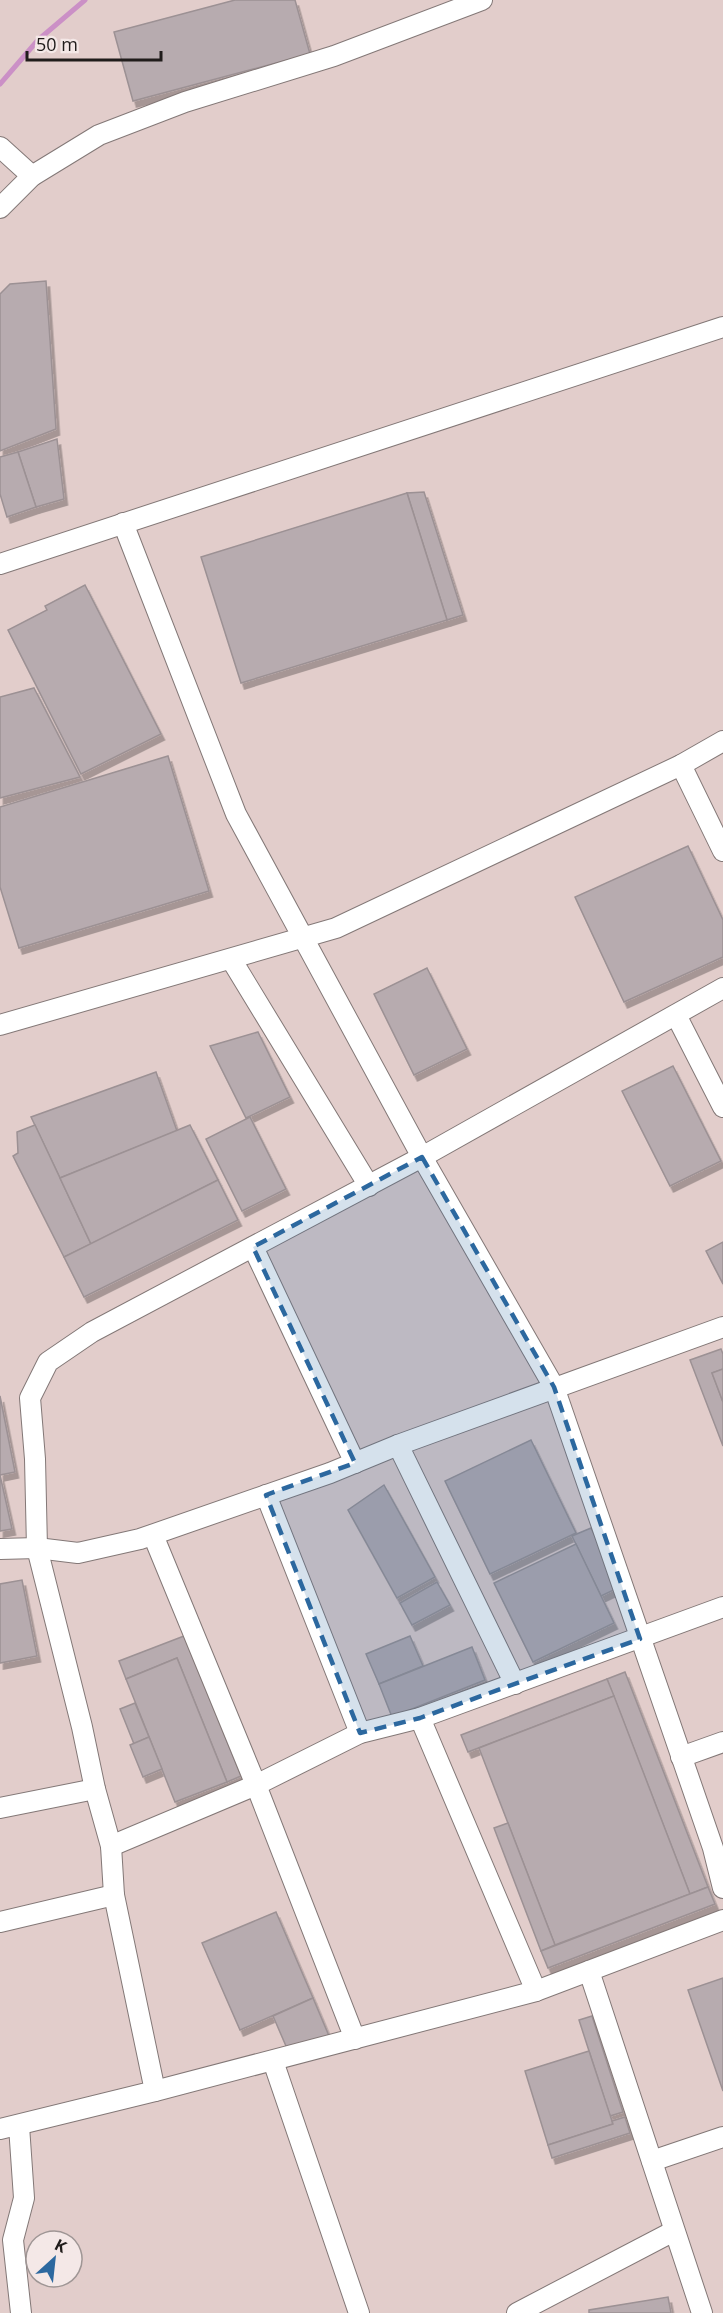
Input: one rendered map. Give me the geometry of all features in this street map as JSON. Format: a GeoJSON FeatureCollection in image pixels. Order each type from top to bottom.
{"type":"FeatureCollection","features":[{"type":"Feature","properties":{"kind":"street"},"geometry":{"type":"LineString","coordinates":[[0,208],[32,176],[99,135],[185,102],[334,56],[482,0]]}},
{"type":"Feature","properties":{"kind":"street"},"geometry":{"type":"LineString","coordinates":[[0,147],[32,176]]}},
{"type":"Feature","properties":{"kind":"street"},"geometry":{"type":"LineString","coordinates":[[0,564],[723,327]]}},
{"type":"Feature","properties":{"kind":"street"},"geometry":{"type":"LineString","coordinates":[[123,523],[236,814],[301,939],[554,1388],[713,1848],[723,1888]]}},
{"type":"Feature","properties":{"kind":"street"},"geometry":{"type":"LineString","coordinates":[[0,1025],[336,928],[681,765],[723,741]]}},
{"type":"Feature","properties":{"kind":"street"},"geometry":{"type":"LineString","coordinates":[[681,765],[723,851]]}},
{"type":"Feature","properties":{"kind":"street"},"geometry":{"type":"LineString","coordinates":[[231,959],[369,1186]]}},
{"type":"Feature","properties":{"kind":"street"},"geometry":{"type":"LineString","coordinates":[[155,2091],[114,1895],[111,1846],[37,1548],[35,1459],[30,1398],[48,1362],[92,1332],[369,1186],[723,988]]}},
{"type":"Feature","properties":{"kind":"street"},"geometry":{"type":"LineString","coordinates":[[676,1015],[723,1107]]}},
{"type":"Feature","properties":{"kind":"street"},"geometry":{"type":"LineString","coordinates":[[253,1247],[355,1463]]}},
{"type":"Feature","properties":{"kind":"street"},"geometry":{"type":"LineString","coordinates":[[0,1550],[37,1548],[78,1553],[153,1534],[355,1463],[398,1445],[723,1327]]}},
{"type":"Feature","properties":{"kind":"street"},"geometry":{"type":"LineString","coordinates":[[398,1445],[515,1684]]}},
{"type":"Feature","properties":{"kind":"street"},"geometry":{"type":"LineString","coordinates":[[266,1495],[360,1733]]}},
{"type":"Feature","properties":{"kind":"street"},"geometry":{"type":"LineString","coordinates":[[153,1534],[256,1785],[355,2039]]}},
{"type":"Feature","properties":{"kind":"street"},"geometry":{"type":"LineString","coordinates":[[111,1846],[256,1785],[360,1733],[420,1718],[723,1607]]}},
{"type":"Feature","properties":{"kind":"street"},"geometry":{"type":"LineString","coordinates":[[420,1718],[536,1992]]}},
{"type":"Feature","properties":{"kind":"street"},"geometry":{"type":"LineString","coordinates":[[681,1757],[723,1742]]}},
{"type":"Feature","properties":{"kind":"street"},"geometry":{"type":"LineString","coordinates":[[0,1808],[95,1789]]}},
{"type":"Feature","properties":{"kind":"street"},"geometry":{"type":"LineString","coordinates":[[0,1922],[114,1895]]}},
{"type":"Feature","properties":{"kind":"street"},"geometry":{"type":"LineString","coordinates":[[21,2313],[7,2241],[24,2198],[10,2128],[536,1992],[723,1920]]}},
{"type":"Feature","properties":{"kind":"street"},"geometry":{"type":"LineString","coordinates":[[590,1971],[702,2313]]}},
{"type":"Feature","properties":{"kind":"street"},"geometry":{"type":"LineString","coordinates":[[273,2061],[359,2313]]}},
{"type":"Feature","properties":{"kind":"street"},"geometry":{"type":"LineString","coordinates":[[652,2161],[723,2137]]}},
{"type":"Feature","properties":{"kind":"street"},"geometry":{"type":"LineString","coordinates":[[517,2313],[674,2230]]}},
{"type":"Feature","properties":{"kind":"highlighted area"},"geometry":{"type":"Polygon","coordinates":[[[422,1157],[554,1387],[640,1639],[420,1718],[360,1733],[266,1495],[355,1463],[253,1247],[422,1157]]]}},
{"type":"Feature","properties":{"kind":"shaded area"},"geometry":{"type":"Polygon","coordinates":[[[0,0],[723,0],[723,2313],[0,2313],[0,0]]]}},
{"type":"Feature","properties":{"kind":"building"},"geometry":{"type":"Polygon","coordinates":[[[235,0],[295,0],[310,54],[133,101],[114,32],[235,0]]]}},
{"type":"Feature","properties":{"kind":"building"},"geometry":{"type":"Polygon","coordinates":[[[46,281],[56,429],[0,451],[0,294],[10,284],[46,281]]]}},
{"type":"Feature","properties":{"kind":"building"},"geometry":{"type":"Polygon","coordinates":[[[57,439],[64,499],[36,507],[18,452],[57,439]]]}},
{"type":"Feature","properties":{"kind":"building"},"geometry":{"type":"Polygon","coordinates":[[[18,452],[36,507],[7,517],[0,494],[0,457],[18,452]]]}},
{"type":"Feature","properties":{"kind":"building"},"geometry":{"type":"Polygon","coordinates":[[[424,492],[463,615],[447,620],[407,493],[424,492]]]}},
{"type":"Feature","properties":{"kind":"building"},"geometry":{"type":"Polygon","coordinates":[[[407,493],[447,620],[241,683],[201,557],[407,493]]]}},
{"type":"Feature","properties":{"kind":"building"},"geometry":{"type":"Polygon","coordinates":[[[85,585],[161,734],[81,774],[8,630],[47,610],[45,606],[85,585]]]}},
{"type":"Feature","properties":{"kind":"building"},"geometry":{"type":"Polygon","coordinates":[[[34,688],[80,777],[0,798],[0,697],[34,688]]]}},
{"type":"Feature","properties":{"kind":"building"},"geometry":{"type":"Polygon","coordinates":[[[168,756],[209,891],[19,948],[0,887],[0,807],[168,756]]]}},
{"type":"Feature","properties":{"kind":"building"},"geometry":{"type":"Polygon","coordinates":[[[688,846],[723,920],[723,957],[624,1002],[575,897],[688,846]]]}},
{"type":"Feature","properties":{"kind":"building"},"geometry":{"type":"Polygon","coordinates":[[[427,968],[467,1049],[414,1075],[374,994],[427,968]]]}},
{"type":"Feature","properties":{"kind":"building"},"geometry":{"type":"Polygon","coordinates":[[[258,1032],[290,1097],[246,1118],[210,1046],[258,1032]]]}},
{"type":"Feature","properties":{"kind":"building"},"geometry":{"type":"Polygon","coordinates":[[[673,1066],[721,1161],[670,1186],[622,1091],[673,1066]]]}},
{"type":"Feature","properties":{"kind":"building"},"geometry":{"type":"Polygon","coordinates":[[[156,1072],[177,1131],[60,1178],[31,1117],[156,1072]]]}},
{"type":"Feature","properties":{"kind":"building"},"geometry":{"type":"Polygon","coordinates":[[[250,1117],[286,1189],[242,1211],[206,1139],[250,1117]]]}},
{"type":"Feature","properties":{"kind":"building"},"geometry":{"type":"Polygon","coordinates":[[[35,1125],[91,1244],[64,1257],[13,1156],[18,1153],[17,1132],[35,1125]]]}},
{"type":"Feature","properties":{"kind":"building"},"geometry":{"type":"Polygon","coordinates":[[[190,1125],[218,1180],[91,1244],[60,1178],[190,1125]]]}},
{"type":"Feature","properties":{"kind":"building"},"geometry":{"type":"Polygon","coordinates":[[[218,1180],[238,1220],[84,1297],[64,1257],[218,1180]]]}},
{"type":"Feature","properties":{"kind":"building"},"geometry":{"type":"Polygon","coordinates":[[[723,1242],[723,1284],[706,1251],[723,1242]]]}},
{"type":"Feature","properties":{"kind":"building"},"geometry":{"type":"Polygon","coordinates":[[[721,1349],[723,1369],[712,1373],[723,1402],[723,1446],[690,1360],[721,1349]]]}},
{"type":"Feature","properties":{"kind":"building"},"geometry":{"type":"Polygon","coordinates":[[[723,1369],[723,1402],[712,1373],[723,1369]]]}},
{"type":"Feature","properties":{"kind":"building"},"geometry":{"type":"Polygon","coordinates":[[[0,1396],[15,1472],[0,1475],[0,1396]]]}},
{"type":"Feature","properties":{"kind":"building"},"geometry":{"type":"Polygon","coordinates":[[[531,1440],[576,1533],[490,1574],[445,1481],[531,1440]]]}},
{"type":"Feature","properties":{"kind":"building"},"geometry":{"type":"Polygon","coordinates":[[[0,1475],[12,1529],[0,1531],[0,1475]]]}},
{"type":"Feature","properties":{"kind":"building"},"geometry":{"type":"Polygon","coordinates":[[[384,1485],[435,1577],[397,1598],[348,1510],[384,1485]]]}},
{"type":"Feature","properties":{"kind":"building"},"geometry":{"type":"Polygon","coordinates":[[[591,1528],[620,1587],[601,1596],[572,1536],[591,1528]]]}},
{"type":"Feature","properties":{"kind":"building"},"geometry":{"type":"Polygon","coordinates":[[[576,1544],[614,1623],[533,1662],[494,1583],[576,1544]]]}},
{"type":"Feature","properties":{"kind":"building"},"geometry":{"type":"Polygon","coordinates":[[[22,1580],[37,1656],[0,1663],[0,1584],[22,1580]]]}},
{"type":"Feature","properties":{"kind":"building"},"geometry":{"type":"Polygon","coordinates":[[[437,1582],[450,1605],[412,1625],[400,1603],[437,1582]]]}},
{"type":"Feature","properties":{"kind":"building"},"geometry":{"type":"Polygon","coordinates":[[[184,1636],[241,1776],[227,1782],[177,1658],[126,1679],[119,1661],[184,1636]]]}},
{"type":"Feature","properties":{"kind":"building"},"geometry":{"type":"Polygon","coordinates":[[[410,1636],[423,1666],[379,1684],[366,1654],[410,1636]]]}},
{"type":"Feature","properties":{"kind":"building"},"geometry":{"type":"Polygon","coordinates":[[[472,1647],[485,1680],[392,1717],[379,1684],[472,1647]]]}},
{"type":"Feature","properties":{"kind":"building"},"geometry":{"type":"Polygon","coordinates":[[[177,1658],[227,1782],[175,1802],[126,1679],[177,1658]]]}},
{"type":"Feature","properties":{"kind":"building"},"geometry":{"type":"Polygon","coordinates":[[[625,1672],[708,1887],[690,1894],[607,1679],[625,1672]]]}},
{"type":"Feature","properties":{"kind":"building"},"geometry":{"type":"Polygon","coordinates":[[[607,1679],[614,1696],[468,1752],[461,1735],[607,1679]]]}},
{"type":"Feature","properties":{"kind":"building"},"geometry":{"type":"Polygon","coordinates":[[[614,1696],[690,1894],[555,1945],[479,1748],[614,1696]]]}},
{"type":"Feature","properties":{"kind":"building"},"geometry":{"type":"Polygon","coordinates":[[[135,1703],[149,1737],[134,1744],[120,1709],[135,1703]]]}},
{"type":"Feature","properties":{"kind":"building"},"geometry":{"type":"Polygon","coordinates":[[[149,1737],[162,1769],[143,1777],[130,1745],[149,1737]]]}},
{"type":"Feature","properties":{"kind":"building"},"geometry":{"type":"Polygon","coordinates":[[[508,1823],[555,1945],[541,1951],[494,1828],[508,1823]]]}},
{"type":"Feature","properties":{"kind":"building"},"geometry":{"type":"Polygon","coordinates":[[[708,1887],[715,1904],[548,1968],[541,1951],[708,1887]]]}},
{"type":"Feature","properties":{"kind":"building"},"geometry":{"type":"Polygon","coordinates":[[[276,1912],[313,1998],[240,2030],[202,1943],[276,1912]]]}},
{"type":"Feature","properties":{"kind":"building"},"geometry":{"type":"Polygon","coordinates":[[[723,1978],[723,2091],[688,1990],[723,1978]]]}},
{"type":"Feature","properties":{"kind":"building"},"geometry":{"type":"Polygon","coordinates":[[[313,1998],[329,2036],[289,2053],[273,2016],[313,1998]]]}},
{"type":"Feature","properties":{"kind":"building"},"geometry":{"type":"Polygon","coordinates":[[[592,2016],[623,2112],[610,2116],[579,2020],[592,2016]]]}},
{"type":"Feature","properties":{"kind":"building"},"geometry":{"type":"Polygon","coordinates":[[[589,2051],[613,2124],[548,2145],[525,2071],[589,2051]]]}},
{"type":"Feature","properties":{"kind":"building"},"geometry":{"type":"Polygon","coordinates":[[[625,2117],[630,2133],[552,2158],[548,2145],[613,2124],[612,2121],[625,2117]]]}},
{"type":"Feature","properties":{"kind":"building"},"geometry":{"type":"Polygon","coordinates":[[[668,2297],[671,2313],[589,2313],[589,2310],[668,2297]]]}},
{"type":"Feature","properties":{"kind":"waterway"},"geometry":{"type":"LineString","coordinates":[[0,84],[38,40],[85,0]]}}]}
